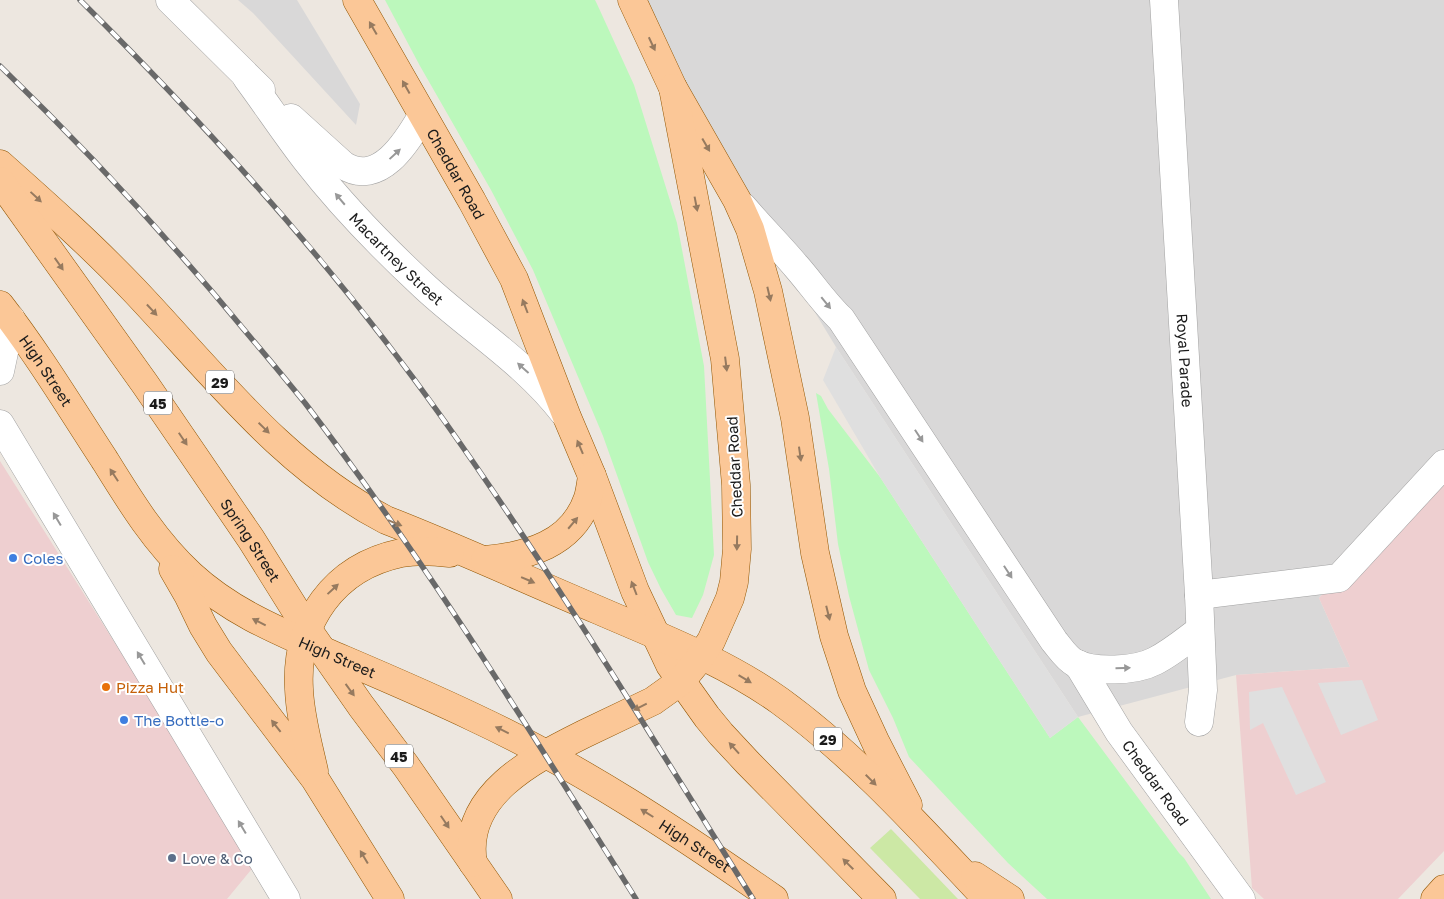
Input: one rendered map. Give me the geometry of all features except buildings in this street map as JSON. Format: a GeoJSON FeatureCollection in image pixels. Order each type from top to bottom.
{"type":"FeatureCollection","features":[{"type":"Feature","properties":{"kind":"main road","name":"Cheddar Road"},"geometry":{"type":"LineString","coordinates":[[357,0],[472,201],[514,279],[653,633]]}},
{"type":"Feature","properties":{"kind":"main road","name":"Cheddar Road"},"geometry":{"type":"LineString","coordinates":[[632,0],[673,88],[737,200],[750,229],[768,291],[795,418],[814,553],[834,636],[852,691],[876,743],[906,802],[943,852]]}},
{"type":"Feature","properties":{"kind":"main road","name":"Cheddar Road"},"geometry":{"type":"LineString","coordinates":[[473,863],[470,844],[472,836],[479,817],[491,798],[514,774],[544,754],[653,701],[680,681],[712,641],[728,605],[734,582],[737,549],[736,484],[725,360],[673,88]]}},
{"type":"Feature","properties":{"kind":"main road","name":"29"},"geometry":{"type":"LineString","coordinates":[[0,164],[97,253],[249,414],[308,470],[344,496],[372,512],[702,655],[770,695],[807,722],[845,754],[987,899]]}},
{"type":"Feature","properties":{"kind":"main road","name":"Spring Street"},"geometry":{"type":"LineString","coordinates":[[0,181],[145,384],[251,539],[311,641],[406,766],[498,899]]}},
{"type":"Feature","properties":{"kind":"main road","name":"High Street"},"geometry":{"type":"LineString","coordinates":[[5,312],[61,393],[140,516],[177,562],[223,601],[248,616],[311,641],[514,736],[616,794],[681,835],[774,899]]}},
{"type":"Feature","properties":{"kind":"main road"},"geometry":{"type":"LineString","coordinates":[[316,779],[301,708],[299,668],[311,641],[320,604],[332,589],[375,562],[401,553],[433,552],[477,558],[525,554],[539,550],[556,540],[578,517],[587,500],[592,476]]}},
{"type":"Feature","properties":{"kind":"main road"},"geometry":{"type":"LineString","coordinates":[[140,516],[179,578],[203,626],[219,652],[316,779],[390,899]]}},
{"type":"Feature","properties":{"kind":"main road"},"geometry":{"type":"LineString","coordinates":[[653,633],[680,681],[707,717],[748,763],[882,899]]}},
{"type":"Feature","properties":{"kind":"main road"},"geometry":{"type":"LineString","coordinates":[[943,852],[1010,899]]}},
{"type":"Feature","properties":{"kind":"main road"},"geometry":{"type":"LineString","coordinates":[[1435,899],[1444,890]]}},
{"type":"Feature","properties":{"kind":"street","name":"Macartney Street"},"geometry":{"type":"LineString","coordinates":[[170,0],[247,78],[347,168],[356,172],[367,171],[378,167],[394,156],[422,116]]}},
{"type":"Feature","properties":{"kind":"street","name":"Royal Parade"},"geometry":{"type":"LineString","coordinates":[[1164,0],[1199,595],[1203,690],[1199,722]]}},
{"type":"Feature","properties":{"kind":"street","name":"Macartney Street"},"geometry":{"type":"LineString","coordinates":[[247,78],[308,161],[361,225],[440,301],[527,372],[554,400],[567,417]]}},
{"type":"Feature","properties":{"kind":"street","name":"Cheddar Road"},"geometry":{"type":"LineString","coordinates":[[737,200],[841,319],[1054,640],[1068,657],[1078,664],[1119,732],[1241,899]]}},
{"type":"Feature","properties":{"kind":"street"},"geometry":{"type":"LineString","coordinates":[[0,372],[5,312]]}},
{"type":"Feature","properties":{"kind":"street"},"geometry":{"type":"LineString","coordinates":[[0,424],[282,897]]}},
{"type":"Feature","properties":{"kind":"street"},"geometry":{"type":"LineString","coordinates":[[1199,595],[1339,578],[1444,464]]}},
{"type":"Feature","properties":{"kind":"street"},"geometry":{"type":"LineString","coordinates":[[1078,664],[1106,669],[1140,667],[1162,656],[1200,630]]}},
{"type":"Feature","properties":{"kind":"shaded area"},"geometry":{"type":"Polygon","coordinates":[[[238,0],[297,0],[360,104],[356,125],[253,13],[238,0]]]}},
{"type":"Feature","properties":{"kind":"shaded area"},"geometry":{"type":"Polygon","coordinates":[[[625,0],[1444,0],[1444,458],[1319,598],[1350,667],[1236,675],[1078,717],[836,347],[625,0]]]}},
{"type":"Feature","properties":{"kind":"shaded area"},"geometry":{"type":"Polygon","coordinates":[[[836,347],[1078,717],[1050,738],[880,477],[823,380],[836,347]]]}},
{"type":"Feature","properties":{"kind":"shaded area"},"geometry":{"type":"Polygon","coordinates":[[[1444,460],[1444,851],[1398,899],[1264,899],[1252,888],[1236,675],[1350,667],[1319,598],[1444,460]]]}},
{"type":"Feature","properties":{"kind":"shaded area"},"geometry":{"type":"Polygon","coordinates":[[[0,461],[255,865],[227,899],[0,899],[0,461]]]}},
{"type":"Feature","properties":{"kind":"shaded area"},"geometry":{"type":"Polygon","coordinates":[[[1362,680],[1378,720],[1341,735],[1318,683],[1362,680]]]}},
{"type":"Feature","properties":{"kind":"shaded area"},"geometry":{"type":"Polygon","coordinates":[[[1282,687],[1326,782],[1296,795],[1263,723],[1250,730],[1249,692],[1282,687]]]}},
{"type":"Feature","properties":{"kind":"green space"},"geometry":{"type":"Polygon","coordinates":[[[385,0],[595,0],[597,4],[634,85],[677,223],[704,366],[714,555],[703,595],[692,618],[676,615],[661,589],[648,562],[603,436],[533,270],[491,190],[420,66],[385,0]]]}},
{"type":"Feature","properties":{"kind":"green space"},"geometry":{"type":"Polygon","coordinates":[[[816,393],[821,396],[828,409],[880,477],[1050,738],[1078,717],[1184,858],[1211,899],[1047,899],[1008,863],[909,757],[893,718],[869,670],[849,596],[838,544],[829,469],[816,393]]]}},
{"type":"Feature","properties":{"kind":"green space"},"geometry":{"type":"Polygon","coordinates":[[[891,829],[958,899],[920,899],[870,848],[891,829]]]}},
{"type":"Feature","properties":{"kind":"railway"},"geometry":{"type":"LineString","coordinates":[[80,0],[177,99],[271,202],[360,308],[402,363],[484,477],[563,596],[753,899]]}},
{"type":"Feature","properties":{"kind":"railway"},"geometry":{"type":"LineString","coordinates":[[0,66],[66,131],[160,232],[305,403],[350,463],[435,585],[517,710],[636,899]]}},
{"type":"Feature","properties":{"kind":"place","name":"Coles"},"geometry":{"type":"Point","coordinates":[13,558]}},
{"type":"Feature","properties":{"kind":"place","name":"Pizza Hut"},"geometry":{"type":"Point","coordinates":[106,687]}},
{"type":"Feature","properties":{"kind":"place","name":"The Bottle-o"},"geometry":{"type":"Point","coordinates":[124,720]}},
{"type":"Feature","properties":{"kind":"place","name":"Love & Co"},"geometry":{"type":"Point","coordinates":[172,858]}}]}
